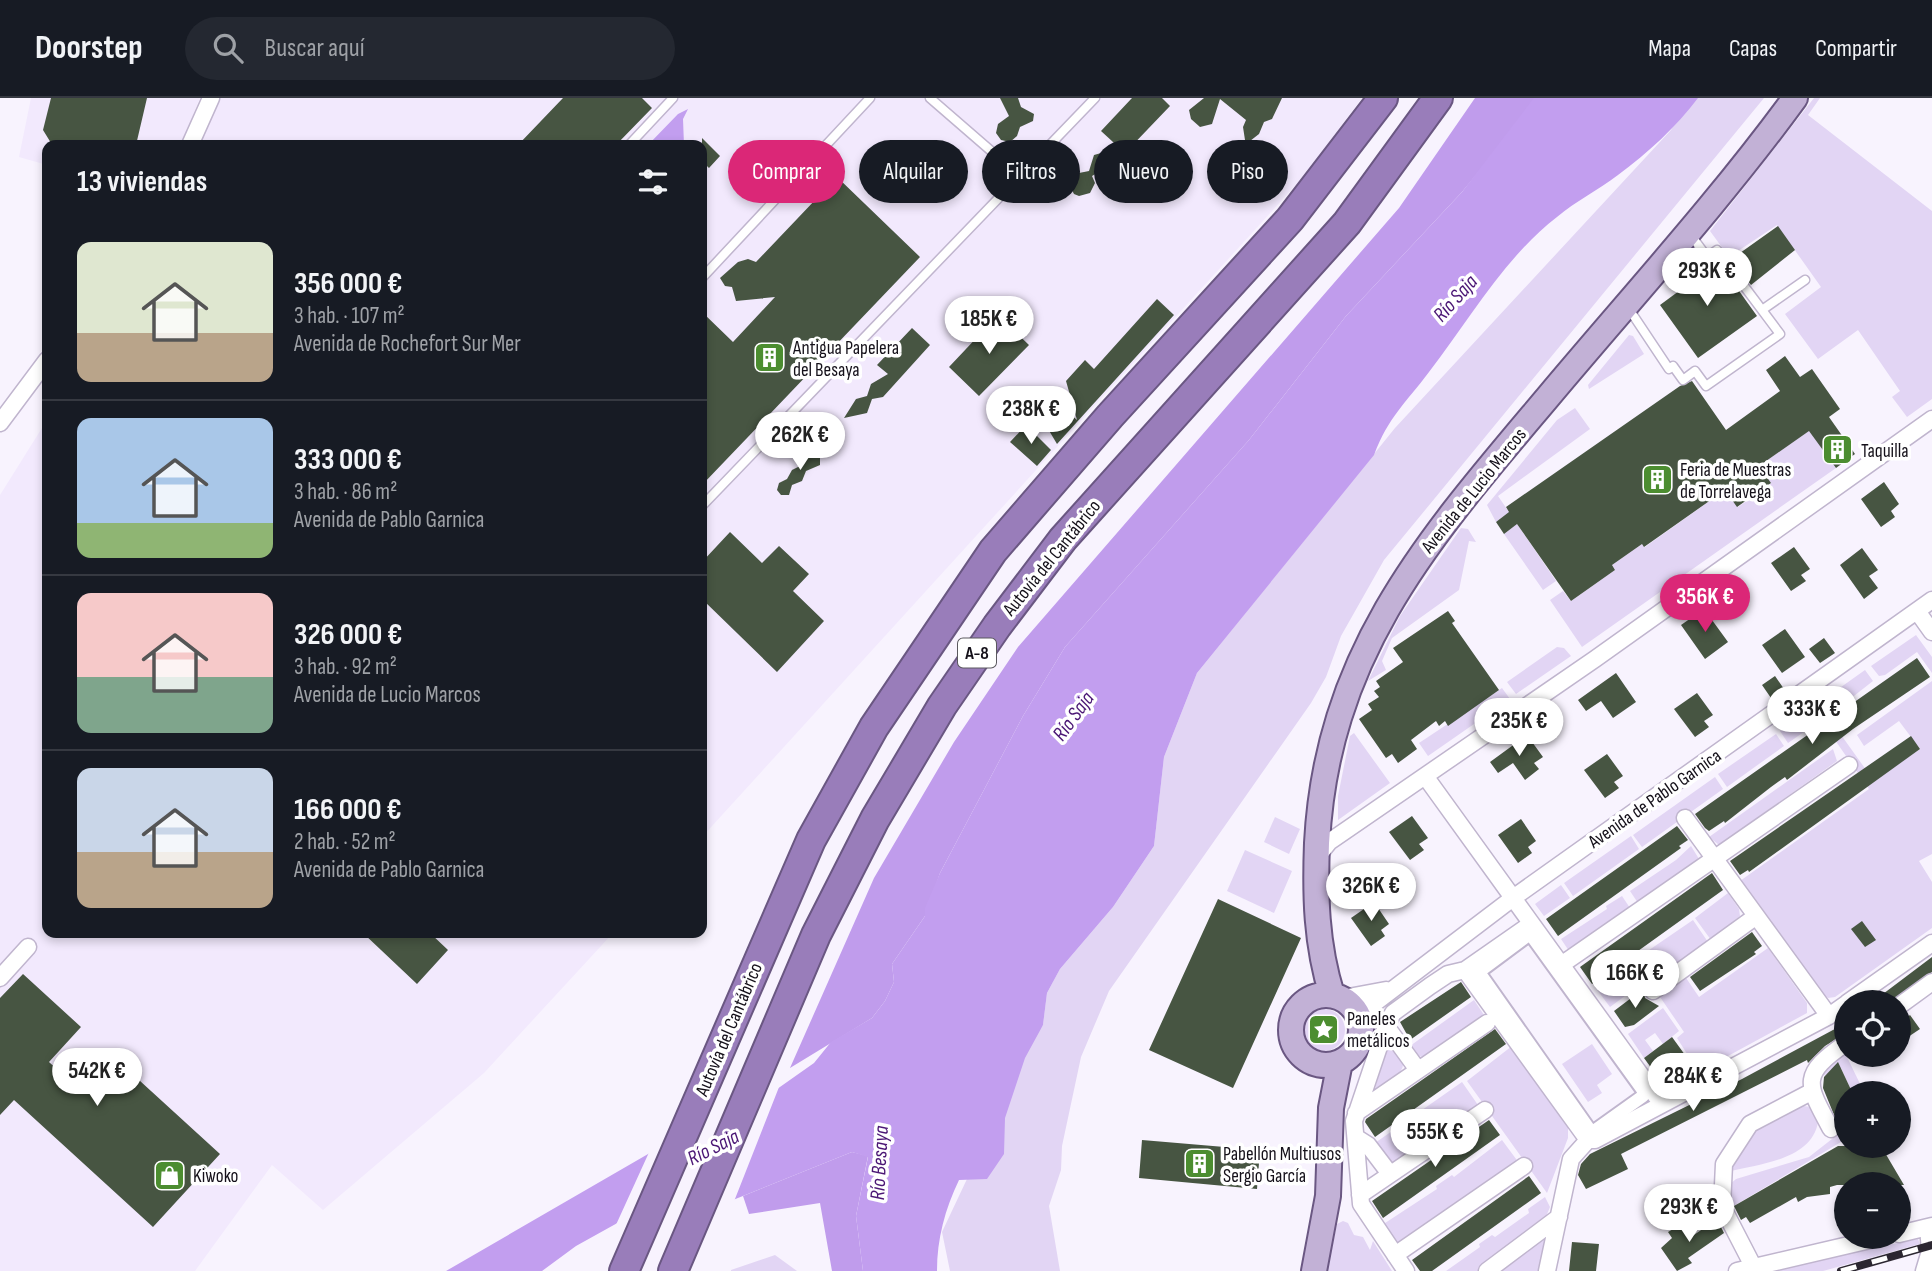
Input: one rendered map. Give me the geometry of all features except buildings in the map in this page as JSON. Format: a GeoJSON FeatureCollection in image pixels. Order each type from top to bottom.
{"type":"FeatureCollection","features":[{"type":"Feature","properties":{"kind":"highway","name":"Autovía del Cantábrico"},"geometry":{"type":"LineString","coordinates":[[624,1271],[717,1052],[827,807],[874,727],[948,613],[1012,527],[1290,219],[1383,98]]}},
{"type":"Feature","properties":{"kind":"highway","name":"Autovía del Cantábrico"},"geometry":{"type":"LineString","coordinates":[[673,1271],[816,935],[913,752],[972,660],[1063,539],[1347,223],[1438,98]]}},
{"type":"Feature","properties":{"kind":"highway"},"geometry":{"type":"LineString","coordinates":[[1273,308],[1347,234],[1386,189],[1453,98]]}},
{"type":"Feature","properties":{"kind":"highway"},"geometry":{"type":"LineString","coordinates":[[604,1271],[637,1211],[695,1087],[717,1052]]}},
{"type":"Feature","properties":{"kind":"highway"},"geometry":{"type":"LineString","coordinates":[[691,1271],[751,1122],[767,1055]]}},
{"type":"Feature","properties":{"kind":"main road","name":"Avenida de Lucio Marcos"},"geometry":{"type":"LineString","coordinates":[[1308,999],[1320,956],[1317,857],[1324,774],[1333,734],[1362,653],[1384,611],[1410,569],[1463,499],[1688,231],[1795,98]]}},
{"type":"Feature","properties":{"kind":"main road","name":"Avenida de Lucio Marcos"},"geometry":{"type":"LineString","coordinates":[[1320,956],[1345,1003]]}},
{"type":"Feature","properties":{"kind":"main road"},"geometry":{"type":"LineString","coordinates":[[1309,1060],[1329,1065],[1340,1062],[1357,1048],[1361,1037],[1345,1003],[1308,999],[1298,1009],[1291,1034],[1295,1047],[1309,1060],[1322,1080],[1331,1108]]}},
{"type":"Feature","properties":{"kind":"main road"},"geometry":{"type":"LineString","coordinates":[[1314,1271],[1328,1196],[1331,1108],[1340,1062]]}},
{"type":"Feature","properties":{"kind":"street"},"geometry":{"type":"LineString","coordinates":[[192,140],[211,98]]}},
{"type":"Feature","properties":{"kind":"street"},"geometry":{"type":"LineString","coordinates":[[0,423],[42,367]]}},
{"type":"Feature","properties":{"kind":"street"},"geometry":{"type":"LineString","coordinates":[[1317,857],[1329,842],[1595,659],[1932,419]]}},
{"type":"Feature","properties":{"kind":"street","name":"Avenida de Pablo Garnica"},"geometry":{"type":"LineString","coordinates":[[1345,1003],[1391,988],[1932,600]]}},
{"type":"Feature","properties":{"kind":"street"},"geometry":{"type":"LineString","coordinates":[[1917,611],[1932,632]]}},
{"type":"Feature","properties":{"kind":"street"},"geometry":{"type":"LineString","coordinates":[[1560,965],[1849,765]]}},
{"type":"Feature","properties":{"kind":"street"},"geometry":{"type":"LineString","coordinates":[[1425,776],[1513,898],[1644,1092],[1643,1096],[1594,1131],[1590,1130],[1479,972],[1532,929]]}},
{"type":"Feature","properties":{"kind":"street","name":"Avenida de Pablo Garnica"},"geometry":{"type":"LineString","coordinates":[[1685,818],[1829,1016]]}},
{"type":"Feature","properties":{"kind":"street"},"geometry":{"type":"LineString","coordinates":[[1653,990],[1755,917]]}},
{"type":"Feature","properties":{"kind":"street"},"geometry":{"type":"LineString","coordinates":[[1532,929],[1661,1103]]}},
{"type":"Feature","properties":{"kind":"street"},"geometry":{"type":"LineString","coordinates":[[1406,1271],[1362,1204],[1360,1195],[1354,1121],[1386,1026],[1393,1013],[1448,974],[1465,970],[1532,929]]}},
{"type":"Feature","properties":{"kind":"street"},"geometry":{"type":"LineString","coordinates":[[1865,990],[1932,943]]}},
{"type":"Feature","properties":{"kind":"street"},"geometry":{"type":"LineString","coordinates":[[0,978],[28,947]]}},
{"type":"Feature","properties":{"kind":"street"},"geometry":{"type":"LineString","coordinates":[[1465,970],[1588,1140]]}},
{"type":"Feature","properties":{"kind":"street"},"geometry":{"type":"LineString","coordinates":[[1911,997],[1932,982]]}},
{"type":"Feature","properties":{"kind":"street","name":"Avenida de Pablo Garnica"},"geometry":{"type":"LineString","coordinates":[[1345,1003],[1391,988]]}},
{"type":"Feature","properties":{"kind":"street"},"geometry":{"type":"LineString","coordinates":[[1547,1271],[1571,1159],[1588,1140],[1595,1140],[1834,1012]]}},
{"type":"Feature","properties":{"kind":"street"},"geometry":{"type":"LineString","coordinates":[[1356,1113],[1487,1023]]}},
{"type":"Feature","properties":{"kind":"street"},"geometry":{"type":"LineString","coordinates":[[1386,1026],[1418,1070]]}},
{"type":"Feature","properties":{"kind":"street"},"geometry":{"type":"LineString","coordinates":[[1831,1129],[1811,1092],[1810,1080],[1815,1067],[1834,1052]]}},
{"type":"Feature","properties":{"kind":"street"},"geometry":{"type":"LineString","coordinates":[[1811,1092],[1750,1124],[1724,1164],[1722,1206],[1745,1268],[1834,1248]]}},
{"type":"Feature","properties":{"kind":"street"},"geometry":{"type":"LineString","coordinates":[[1360,1195],[1485,1110]]}},
{"type":"Feature","properties":{"kind":"street"},"geometry":{"type":"LineString","coordinates":[[1357,1138],[1368,1145],[1390,1174]]}},
{"type":"Feature","properties":{"kind":"street"},"geometry":{"type":"LineString","coordinates":[[1395,1255],[1524,1166]]}},
{"type":"Feature","properties":{"kind":"street"},"geometry":{"type":"LineString","coordinates":[[1487,1271],[1559,1217]]}},
{"type":"Feature","properties":{"kind":"street"},"geometry":{"type":"LineString","coordinates":[[1911,1231],[1930,1227],[1930,1251],[1924,1271]]}},
{"type":"Feature","properties":{"kind":"lane"},"geometry":{"type":"LineString","coordinates":[[634,140],[673,98]]}},
{"type":"Feature","properties":{"kind":"lane"},"geometry":{"type":"LineString","coordinates":[[707,273],[870,98]]}},
{"type":"Feature","properties":{"kind":"lane"},"geometry":{"type":"LineString","coordinates":[[930,98],[982,143]]}},
{"type":"Feature","properties":{"kind":"lane"},"geometry":{"type":"LineString","coordinates":[[1055,140],[1095,98]]}},
{"type":"Feature","properties":{"kind":"lane"},"geometry":{"type":"LineString","coordinates":[[707,501],[994,203]]}},
{"type":"Feature","properties":{"kind":"lane"},"geometry":{"type":"LineString","coordinates":[[1625,305],[1669,369],[1673,366],[1683,380],[1695,371],[1706,386],[1780,334],[1717,250],[1707,257],[1688,231]]}},
{"type":"Feature","properties":{"kind":"lane"},"geometry":{"type":"LineString","coordinates":[[1762,310],[1805,280]]}},
{"type":"Feature","properties":{"kind":"shaded area"},"geometry":{"type":"Polygon","coordinates":[[[31,98],[200,98],[183,140],[42,140],[42,164],[19,157],[31,98]]]}},
{"type":"Feature","properties":{"kind":"shaded area"},"geometry":{"type":"Polygon","coordinates":[[[217,98],[1362,98],[1288,193],[1288,140],[1207,140],[1207,203],[1279,203],[707,832],[707,140],[197,140],[217,98]]]}},
{"type":"Feature","properties":{"kind":"shaded area"},"geometry":{"type":"Polygon","coordinates":[[[1475,98],[1539,98],[1462,192],[1346,316],[1249,440],[1065,647],[1023,716],[940,873],[925,916],[892,964],[894,982],[885,1001],[872,1018],[790,1068],[874,878],[954,742],[1018,647],[1399,208],[1475,98]]]}},
{"type":"Feature","properties":{"kind":"shaded area"},"geometry":{"type":"Polygon","coordinates":[[[1690,98],[1764,98],[1384,560],[1341,636],[1326,677],[1311,703],[1109,991],[1081,1057],[1062,1146],[1061,1170],[1049,1206],[1060,1271],[950,1271],[942,1232],[1033,1039],[1043,1025],[1047,993],[1060,969],[1113,907],[1154,846],[1164,757],[1197,673],[1395,428],[1671,130],[1690,98]]]}},
{"type":"Feature","properties":{"kind":"shaded area"},"geometry":{"type":"Polygon","coordinates":[[[1814,98],[1820,98],[1808,115],[1932,211],[1932,399],[1907,417],[1892,397],[1900,391],[1858,330],[1818,359],[1785,314],[1821,287],[1777,225],[1729,257],[1710,231],[1814,98]]]}},
{"type":"Feature","properties":{"kind":"shaded area"},"geometry":{"type":"Polygon","coordinates":[[[1629,335],[1633,336],[1644,354],[1589,389],[1588,385],[1629,335]]]}},
{"type":"Feature","properties":{"kind":"shaded area"},"geometry":{"type":"Polygon","coordinates":[[[1575,408],[1590,429],[1498,496],[1556,581],[1543,590],[1504,534],[1515,525],[1507,514],[1496,522],[1487,505],[1557,420],[1575,408]]]}},
{"type":"Feature","properties":{"kind":"shaded area"},"geometry":{"type":"Polygon","coordinates":[[[1828,417],[1820,446],[1836,468],[1582,647],[1550,600],[1563,591],[1571,601],[1615,570],[1612,565],[1642,544],[1645,547],[1725,490],[1738,507],[1771,484],[1759,466],[1828,417]]]}},
{"type":"Feature","properties":{"kind":"shaded area"},"geometry":{"type":"Polygon","coordinates":[[[42,428],[42,938],[608,938],[484,1073],[323,1210],[272,1165],[195,1271],[0,1271],[0,495],[42,428]]]}},
{"type":"Feature","properties":{"kind":"shaded area"},"geometry":{"type":"Polygon","coordinates":[[[1461,528],[1468,529],[1476,542],[1469,541],[1459,590],[1392,638],[1382,661],[1386,670],[1368,681],[1400,616],[1461,528]]]}},
{"type":"Feature","properties":{"kind":"shaded area"},"geometry":{"type":"Polygon","coordinates":[[[1916,635],[1932,657],[1932,673],[1917,652],[1885,675],[1879,676],[1871,666],[1916,635]]]}},
{"type":"Feature","properties":{"kind":"shaded area"},"geometry":{"type":"Polygon","coordinates":[[[1557,647],[1564,648],[1571,656],[1516,694],[1507,682],[1557,647]]]}},
{"type":"Feature","properties":{"kind":"shaded area"},"geometry":{"type":"Polygon","coordinates":[[[1865,670],[1873,681],[1836,710],[1827,697],[1865,670]]]}},
{"type":"Feature","properties":{"kind":"shaded area"},"geometry":{"type":"Polygon","coordinates":[[[1932,681],[1932,854],[1919,861],[1932,882],[1932,928],[1845,990],[1834,990],[1834,997],[1828,998],[1819,991],[1740,881],[1869,789],[1821,720],[1788,743],[1780,731],[1819,704],[1874,781],[1920,749],[1899,721],[1864,746],[1857,735],[1932,681]]]}},
{"type":"Feature","properties":{"kind":"shaded area"},"geometry":{"type":"Polygon","coordinates":[[[1502,688],[1510,699],[1428,756],[1419,743],[1502,688]]]}},
{"type":"Feature","properties":{"kind":"shaded area"},"geometry":{"type":"Polygon","coordinates":[[[1354,733],[1390,783],[1338,820],[1338,796],[1350,736],[1354,733]]]}},
{"type":"Feature","properties":{"kind":"shaded area"},"geometry":{"type":"Polygon","coordinates":[[[1776,734],[1784,746],[1727,787],[1718,774],[1776,734]]]}},
{"type":"Feature","properties":{"kind":"shaded area"},"geometry":{"type":"Polygon","coordinates":[[[1833,749],[1837,761],[1719,845],[1709,837],[1833,749]]]}},
{"type":"Feature","properties":{"kind":"shaded area"},"geometry":{"type":"Polygon","coordinates":[[[1715,777],[1723,789],[1642,847],[1633,835],[1715,777]]]}},
{"type":"Feature","properties":{"kind":"shaded area"},"geometry":{"type":"Polygon","coordinates":[[[1275,817],[1300,829],[1289,854],[1264,842],[1275,817]]]}},
{"type":"Feature","properties":{"kind":"shaded area"},"geometry":{"type":"Polygon","coordinates":[[[1631,836],[1639,849],[1573,896],[1564,883],[1631,836]]]}},
{"type":"Feature","properties":{"kind":"shaded area"},"geometry":{"type":"Polygon","coordinates":[[[1691,846],[1699,859],[1638,903],[1630,891],[1676,860],[1691,846]]]}},
{"type":"Feature","properties":{"kind":"shaded area"},"geometry":{"type":"Polygon","coordinates":[[[1245,850],[1292,871],[1274,913],[1227,891],[1245,850]]]}},
{"type":"Feature","properties":{"kind":"shaded area"},"geometry":{"type":"Polygon","coordinates":[[[1561,885],[1570,898],[1544,916],[1535,904],[1561,885]]]}},
{"type":"Feature","properties":{"kind":"shaded area"},"geometry":{"type":"Polygon","coordinates":[[[1728,893],[1739,909],[1740,916],[1711,940],[1695,918],[1728,893]]]}},
{"type":"Feature","properties":{"kind":"shaded area"},"geometry":{"type":"Polygon","coordinates":[[[1622,896],[1630,908],[1569,951],[1561,939],[1622,896]]]}},
{"type":"Feature","properties":{"kind":"shaded area"},"geometry":{"type":"Polygon","coordinates":[[[1693,920],[1708,942],[1651,983],[1648,979],[1610,1007],[1595,987],[1693,920]]]}},
{"type":"Feature","properties":{"kind":"shaded area"},"geometry":{"type":"Polygon","coordinates":[[[1768,948],[1807,1003],[1807,1013],[1680,1082],[1678,1078],[1694,1065],[1677,1038],[1684,1032],[1658,994],[1684,975],[1699,997],[1768,948]]]}},
{"type":"Feature","properties":{"kind":"shaded area"},"geometry":{"type":"Polygon","coordinates":[[[1474,1000],[1484,1015],[1424,1057],[1417,1056],[1410,1046],[1474,1000]]]}},
{"type":"Feature","properties":{"kind":"shaded area"},"geometry":{"type":"Polygon","coordinates":[[[1663,1008],[1679,1031],[1663,1044],[1655,1033],[1645,1040],[1653,1051],[1644,1058],[1628,1034],[1663,1008]]]}},
{"type":"Feature","properties":{"kind":"shaded area"},"geometry":{"type":"Polygon","coordinates":[[[1324,1009],[1339,1015],[1345,1030],[1339,1045],[1324,1051],[1309,1045],[1303,1030],[1309,1015],[1324,1009]]]}},
{"type":"Feature","properties":{"kind":"shaded area"},"geometry":{"type":"Polygon","coordinates":[[[1388,1044],[1402,1059],[1403,1066],[1396,1077],[1374,1092],[1388,1044]]]}},
{"type":"Feature","properties":{"kind":"shaded area"},"geometry":{"type":"Polygon","coordinates":[[[1592,1044],[1612,1074],[1597,1085],[1602,1093],[1588,1102],[1562,1064],[1592,1044]]]}},
{"type":"Feature","properties":{"kind":"shaded area"},"geometry":{"type":"Polygon","coordinates":[[[1512,1046],[1568,1126],[1568,1138],[1547,1193],[1467,1081],[1512,1046]]]}},
{"type":"Feature","properties":{"kind":"shaded area"},"geometry":{"type":"Polygon","coordinates":[[[1834,1060],[1834,1067],[1852,1067],[1859,1081],[1847,1081],[1841,1068],[1816,1079],[1834,1060]]]}},
{"type":"Feature","properties":{"kind":"shaded area"},"geometry":{"type":"Polygon","coordinates":[[[1462,1082],[1478,1105],[1392,1164],[1375,1143],[1462,1082]]]}},
{"type":"Feature","properties":{"kind":"shaded area"},"geometry":{"type":"Polygon","coordinates":[[[1803,1106],[1812,1107],[1818,1122],[1814,1134],[1806,1144],[1784,1158],[1731,1171],[1729,1163],[1744,1141],[1768,1121],[1803,1106]]]}},
{"type":"Feature","properties":{"kind":"shaded area"},"geometry":{"type":"Polygon","coordinates":[[[1834,1137],[1834,1146],[1727,1210],[1729,1185],[1736,1179],[1809,1157],[1834,1137]]]}},
{"type":"Feature","properties":{"kind":"shaded area"},"geometry":{"type":"Polygon","coordinates":[[[1502,1140],[1519,1163],[1399,1244],[1382,1225],[1437,1189],[1436,1186],[1452,1175],[1454,1177],[1502,1140]]]}},
{"type":"Feature","properties":{"kind":"shaded area"},"geometry":{"type":"Polygon","coordinates":[[[852,1152],[868,1156],[856,1216],[863,1271],[832,1271],[820,1203],[749,1214],[743,1196],[852,1152]]]}},
{"type":"Feature","properties":{"kind":"shaded area"},"geometry":{"type":"Polygon","coordinates":[[[1545,1197],[1550,1207],[1545,1219],[1479,1271],[1446,1271],[1480,1247],[1479,1244],[1492,1235],[1495,1237],[1529,1213],[1528,1209],[1545,1197]]]}},
{"type":"Feature","properties":{"kind":"shaded area"},"geometry":{"type":"Polygon","coordinates":[[[1343,1221],[1348,1223],[1354,1235],[1363,1237],[1370,1250],[1373,1241],[1392,1271],[1327,1271],[1337,1224],[1343,1221]]]}},
{"type":"Feature","properties":{"kind":"shaded area"},"geometry":{"type":"Polygon","coordinates":[[[1548,1234],[1542,1271],[1499,1271],[1548,1234]]]}},
{"type":"Feature","properties":{"kind":"shaded area"},"geometry":{"type":"Polygon","coordinates":[[[1918,1239],[1920,1244],[1911,1247],[1911,1240],[1918,1239]]]}},
{"type":"Feature","properties":{"kind":"shaded area"},"geometry":{"type":"Polygon","coordinates":[[[1866,1249],[1902,1249],[1823,1271],[1752,1271],[1866,1249]]]}},
{"type":"Feature","properties":{"kind":"shaded area"},"geometry":{"type":"Polygon","coordinates":[[[775,1255],[797,1271],[731,1271],[731,1270],[775,1255]]]}},
{"type":"Feature","properties":{"kind":"water"},"geometry":{"type":"Polygon","coordinates":[[[1534,98],[1698,98],[1651,149],[1564,211],[1520,251],[1398,411],[1374,455],[1197,673],[1164,757],[1154,846],[1113,907],[1060,969],[1047,993],[1043,1025],[1025,1058],[1005,1118],[1004,1154],[987,1179],[959,1180],[943,1224],[937,1271],[863,1271],[856,1216],[868,1157],[852,1152],[728,1202],[630,1216],[576,1246],[542,1271],[446,1271],[655,1150],[770,1094],[814,1063],[831,1042],[872,1018],[885,1001],[894,982],[892,964],[925,916],[925,908],[940,873],[1023,716],[1065,647],[1249,440],[1346,316],[1462,192],[1534,98]]]}},
{"type":"Feature","properties":{"kind":"water"},"geometry":{"type":"Polygon","coordinates":[[[688,109],[683,119],[684,140],[653,140],[678,114],[688,109]]]}},
{"type":"Feature","properties":{"kind":"pier"},"geometry":{"type":"Polygon","coordinates":[[[781,1082],[733,1204],[680,1219],[630,1219],[615,1227],[651,1148],[704,1121],[748,1104],[781,1082]]]}},
{"type":"Feature","properties":{"kind":"railway"},"geometry":{"type":"LineString","coordinates":[[1841,1271],[1932,1245]]}},
{"type":"Feature","properties":{"kind":"place","name":"Antigua Papelera del Besaya"},"geometry":{"type":"Point","coordinates":[770,358]}},
{"type":"Feature","properties":{"kind":"place","name":"Taquilla"},"geometry":{"type":"Point","coordinates":[1838,450]}},
{"type":"Feature","properties":{"kind":"place","name":"Feria de Muestras de Torrelavega"},"geometry":{"type":"Point","coordinates":[1657,480]}},
{"type":"Feature","properties":{"kind":"place","name":"Paneles metálicos"},"geometry":{"type":"Point","coordinates":[1324,1029]}},
{"type":"Feature","properties":{"kind":"place","name":"Pabellón Multiusos Sergio García"},"geometry":{"type":"Point","coordinates":[1200,1164]}},
{"type":"Feature","properties":{"kind":"place","name":"Kiwoko"},"geometry":{"type":"Point","coordinates":[170,1175]}},
{"type":"Feature","properties":{"kind":"water label","name":"Río Saja"},"geometry":{"type":"Point","coordinates":[1455,298]}},
{"type":"Feature","properties":{"kind":"water label","name":"Río Saja"},"geometry":{"type":"Point","coordinates":[1073,716]}},
{"type":"Feature","properties":{"kind":"water label","name":"Río Saja"},"geometry":{"type":"Point","coordinates":[713,1147]}},
{"type":"Feature","properties":{"kind":"water label","name":"Río Besaya"},"geometry":{"type":"Point","coordinates":[879,1163]}}]}
